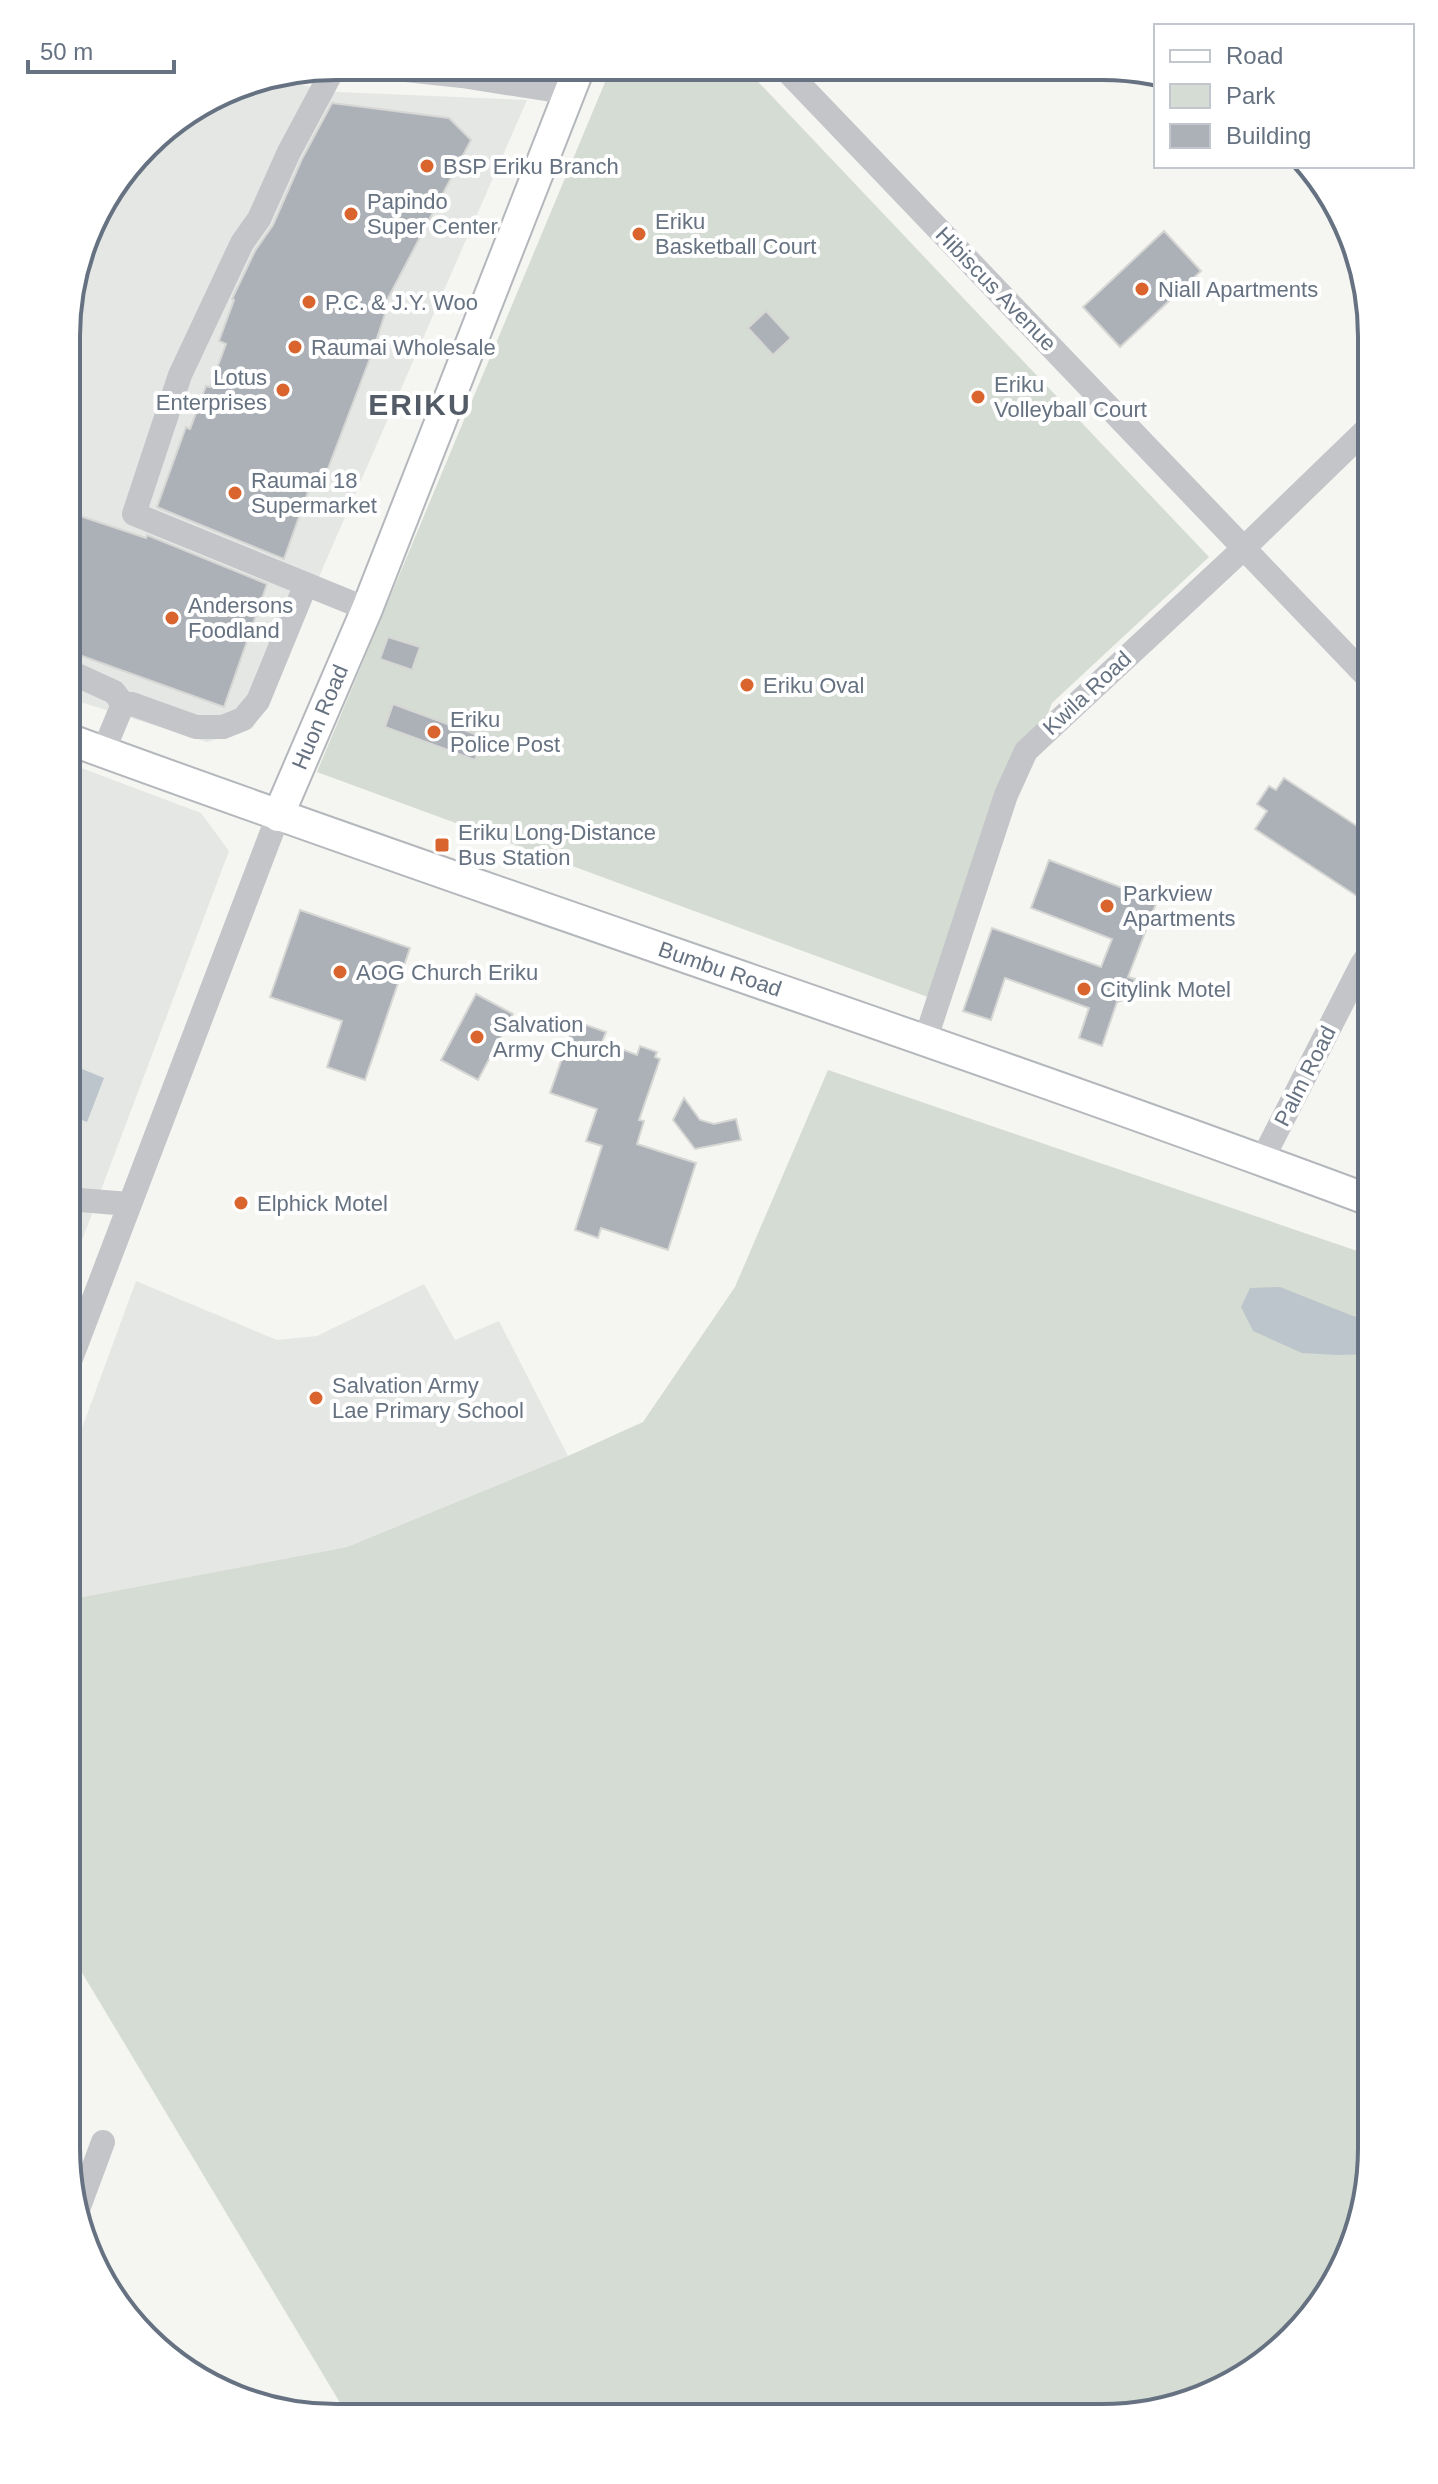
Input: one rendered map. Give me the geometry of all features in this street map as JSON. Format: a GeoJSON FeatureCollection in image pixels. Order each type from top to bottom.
{"type":"FeatureCollection","features":[{"type":"Feature","properties":{"kind":"main road","name":"Huon Road"},"geometry":{"type":"LineString","coordinates":[[278,816],[367,609],[575,80]]}},
{"type":"Feature","properties":{"kind":"main road","name":"Bumbu Road"},"geometry":{"type":"LineString","coordinates":[[80,743],[1358,1196]]}},
{"type":"Feature","properties":{"kind":"street","name":"Hibiscus Avenue"},"geometry":{"type":"LineString","coordinates":[[796,80],[1358,667]]}},
{"type":"Feature","properties":{"kind":"street"},"geometry":{"type":"LineString","coordinates":[[327,81],[289,152],[259,219],[242,243],[180,375],[134,514],[367,609]]}},
{"type":"Feature","properties":{"kind":"street","name":"Kwila Road"},"geometry":{"type":"LineString","coordinates":[[925,1041],[1006,795],[1026,751],[1358,438]]}},
{"type":"Feature","properties":{"kind":"street"},"geometry":{"type":"LineString","coordinates":[[123,704],[132,704],[196,727],[223,727],[243,719],[258,701],[306,584]]}},
{"type":"Feature","properties":{"kind":"street"},"geometry":{"type":"LineString","coordinates":[[80,676],[114,692],[123,704]]}},
{"type":"Feature","properties":{"kind":"street"},"geometry":{"type":"LineString","coordinates":[[103,752],[123,704]]}},
{"type":"Feature","properties":{"kind":"street","name":"Huon Road"},"geometry":{"type":"LineString","coordinates":[[80,1334],[278,816]]}},
{"type":"Feature","properties":{"kind":"street","name":"Palm Road"},"geometry":{"type":"LineString","coordinates":[[1262,1160],[1358,973]]}},
{"type":"Feature","properties":{"kind":"street"},"geometry":{"type":"LineString","coordinates":[[80,1200],[129,1204]]}},
{"type":"Feature","properties":{"kind":"street"},"geometry":{"type":"LineString","coordinates":[[84,2192],[103,2142]]}},
{"type":"Feature","properties":{"kind":"shaded area"},"geometry":{"type":"Polygon","coordinates":[[[295,84],[337,92],[527,100],[253,728],[207,742],[80,702],[80,336],[82,302],[99,238],[123,194],[143,167],[167,143],[208,114],[253,94],[295,84]]]}},
{"type":"Feature","properties":{"kind":"shaded area"},"geometry":{"type":"Polygon","coordinates":[[[80,768],[201,813],[229,851],[80,1246],[80,768]]]}},
{"type":"Feature","properties":{"kind":"shaded area"},"geometry":{"type":"Polygon","coordinates":[[[82,1069],[104,1078],[87,1122],[80,1119],[82,1069]]]}},
{"type":"Feature","properties":{"kind":"shaded area","name":"Salvation Army Lae Primary School"},"geometry":{"type":"Polygon","coordinates":[[[136,1281],[277,1340],[317,1336],[424,1284],[455,1340],[499,1321],[568,1456],[347,1547],[80,1598],[80,1434],[136,1281]]]}},
{"type":"Feature","properties":{"kind":"shaded area"},"geometry":{"type":"Polygon","coordinates":[[[1280,1287],[1357,1317],[1357,1354],[1302,1353],[1253,1331],[1241,1307],[1250,1288],[1280,1287]]]}},
{"type":"Feature","properties":{"kind":"green space"},"geometry":{"type":"Polygon","coordinates":[[[606,80],[756,80],[1209,557],[1052,703],[936,1000],[317,772],[606,80]]]}},
{"type":"Feature","properties":{"kind":"green space"},"geometry":{"type":"Polygon","coordinates":[[[828,1070],[1357,1251],[1357,2165],[1353,2198],[1339,2246],[1305,2304],[1258,2351],[1215,2378],[1152,2399],[1102,2404],[341,2404],[80,1969],[80,1598],[347,1547],[643,1422],[735,1287],[828,1070]]]}},
{"type":"Feature","properties":{"kind":"building"},"geometry":{"type":"Polygon","coordinates":[[[332,103],[449,118],[471,140],[385,304],[388,305],[372,353],[324,479],[314,475],[284,559],[157,507],[186,427],[190,429],[226,344],[219,341],[232,299],[255,251],[273,225],[302,159],[332,103]]]}},
{"type":"Feature","properties":{"kind":"building","name":"Niall Apartments"},"geometry":{"type":"Polygon","coordinates":[[[1164,231],[1201,271],[1120,347],[1083,307],[1164,231]]]}},
{"type":"Feature","properties":{"kind":"building"},"geometry":{"type":"Polygon","coordinates":[[[766,311],[791,338],[773,355],[748,328],[766,311]]]}},
{"type":"Feature","properties":{"kind":"building","name":"Andersons Foodland"},"geometry":{"type":"Polygon","coordinates":[[[80,516],[146,538],[147,535],[267,584],[224,707],[80,655],[80,516]]]}},
{"type":"Feature","properties":{"kind":"building"},"geometry":{"type":"Polygon","coordinates":[[[388,637],[420,647],[412,670],[380,659],[388,637]]]}},
{"type":"Feature","properties":{"kind":"building","name":"Eriku Police Post"},"geometry":{"type":"Polygon","coordinates":[[[393,704],[483,737],[475,760],[385,727],[393,704]]]}},
{"type":"Feature","properties":{"kind":"building"},"geometry":{"type":"Polygon","coordinates":[[[1284,778],[1358,827],[1358,897],[1255,829],[1267,811],[1257,804],[1269,786],[1276,790],[1284,778]]]}},
{"type":"Feature","properties":{"kind":"building"},"geometry":{"type":"Polygon","coordinates":[[[1049,860],[1157,901],[1128,977],[1135,979],[1128,999],[1117,1002],[1102,1046],[1079,1038],[1089,1008],[1005,978],[991,1020],[963,1011],[992,928],[1101,967],[1112,939],[1031,908],[1049,860]]]}},
{"type":"Feature","properties":{"kind":"building","name":"AOG Church Eriku"},"geometry":{"type":"Polygon","coordinates":[[[300,910],[410,948],[365,1080],[327,1067],[342,1021],[270,997],[300,910]]]}},
{"type":"Feature","properties":{"kind":"building","name":"Salvation Army Church"},"geometry":{"type":"Polygon","coordinates":[[[476,994],[513,1014],[478,1080],[441,1060],[476,994]]]}},
{"type":"Feature","properties":{"kind":"building"},"geometry":{"type":"Polygon","coordinates":[[[575,1021],[606,1032],[602,1042],[637,1055],[640,1046],[657,1052],[655,1057],[660,1059],[639,1120],[644,1121],[637,1144],[696,1163],[668,1250],[601,1228],[598,1238],[575,1230],[602,1146],[586,1141],[597,1109],[550,1093],[575,1021]]]}},
{"type":"Feature","properties":{"kind":"building"},"geometry":{"type":"Polygon","coordinates":[[[684,1098],[700,1120],[714,1124],[736,1119],[741,1140],[695,1149],[673,1120],[684,1098]]]}},
{"type":"Feature","properties":{"kind":"place","name":"BSP Eriku Branch"},"geometry":{"type":"Point","coordinates":[427,166]}},
{"type":"Feature","properties":{"kind":"place","name":"Papindo Super Center"},"geometry":{"type":"Point","coordinates":[351,214]}},
{"type":"Feature","properties":{"kind":"place","name":"Eriku Basketball Court"},"geometry":{"type":"Point","coordinates":[639,234]}},
{"type":"Feature","properties":{"kind":"place","name":"Niall Apartments"},"geometry":{"type":"Point","coordinates":[1142,289]}},
{"type":"Feature","properties":{"kind":"place","name":"P.C. & J.Y. Woo"},"geometry":{"type":"Point","coordinates":[309,302]}},
{"type":"Feature","properties":{"kind":"place","name":"Raumai Wholesale"},"geometry":{"type":"Point","coordinates":[295,347]}},
{"type":"Feature","properties":{"kind":"place","name":"Lotus Enterprises"},"geometry":{"type":"Point","coordinates":[283,390]}},
{"type":"Feature","properties":{"kind":"place","name":"Eriku Volleyball Court"},"geometry":{"type":"Point","coordinates":[978,397]}},
{"type":"Feature","properties":{"kind":"place","name":"Raumai 18 Supermarket"},"geometry":{"type":"Point","coordinates":[235,493]}},
{"type":"Feature","properties":{"kind":"place","name":"Andersons Foodland"},"geometry":{"type":"Point","coordinates":[172,618]}},
{"type":"Feature","properties":{"kind":"place","name":"Eriku Oval"},"geometry":{"type":"Point","coordinates":[747,685]}},
{"type":"Feature","properties":{"kind":"place","name":"Eriku Police Post"},"geometry":{"type":"Point","coordinates":[434,732]}},
{"type":"Feature","properties":{"kind":"place","name":"Eriku Long-Distance Bus Station"},"geometry":{"type":"Point","coordinates":[442,845]}},
{"type":"Feature","properties":{"kind":"place","name":"Parkview Apartments"},"geometry":{"type":"Point","coordinates":[1107,906]}},
{"type":"Feature","properties":{"kind":"place","name":"AOG Church Eriku"},"geometry":{"type":"Point","coordinates":[340,972]}},
{"type":"Feature","properties":{"kind":"place","name":"Citylink Motel"},"geometry":{"type":"Point","coordinates":[1084,989]}},
{"type":"Feature","properties":{"kind":"place","name":"Salvation Army Church"},"geometry":{"type":"Point","coordinates":[477,1037]}},
{"type":"Feature","properties":{"kind":"place","name":"Elphick Motel"},"geometry":{"type":"Point","coordinates":[241,1203]}},
{"type":"Feature","properties":{"kind":"place","name":"Salvation Army Lae Primary School"},"geometry":{"type":"Point","coordinates":[316,1398]}},
{"type":"Feature","properties":{"kind":"district","name":"ERIKU"},"geometry":{"type":"Point","coordinates":[420,404]}}]}
